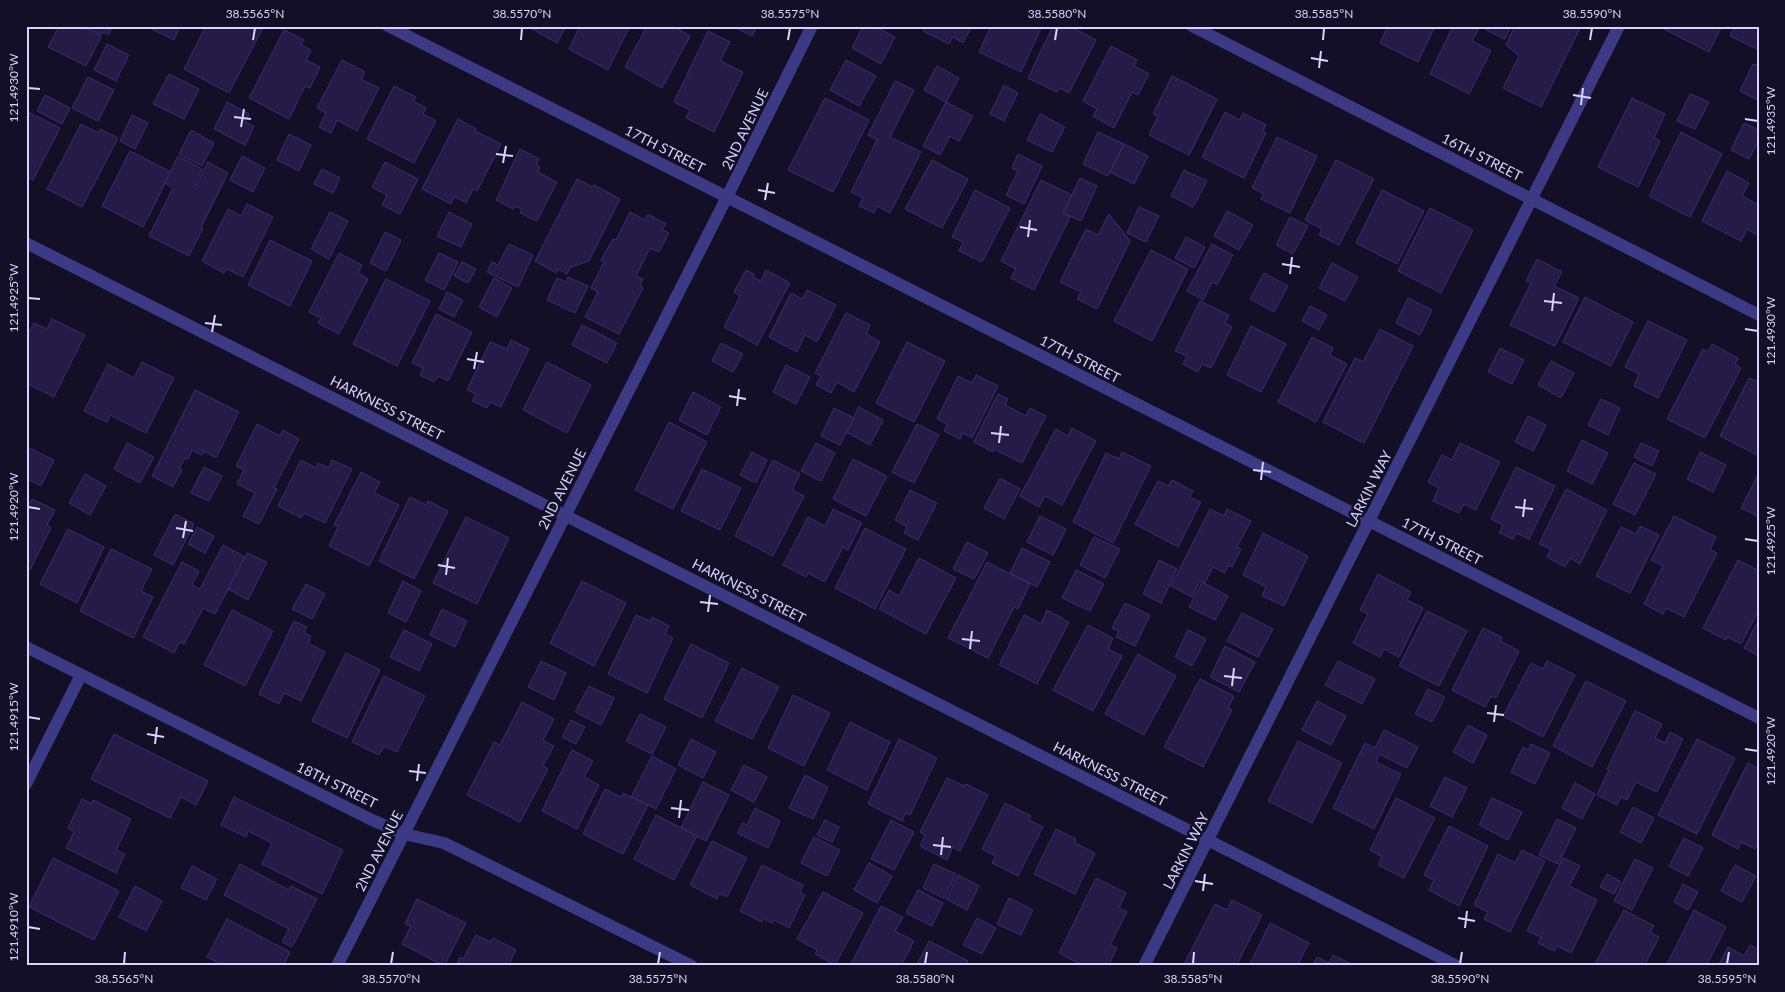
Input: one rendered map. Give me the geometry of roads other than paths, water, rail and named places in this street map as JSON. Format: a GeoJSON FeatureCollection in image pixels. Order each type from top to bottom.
{"type":"FeatureCollection","features":[{"type":"Feature","properties":{"kind":"street","name":"17TH STREET"},"geometry":{"type":"LineString","coordinates":[[388,26],[1759,718]]}},
{"type":"Feature","properties":{"kind":"street","name":"2ND AVENUE"},"geometry":{"type":"LineString","coordinates":[[337,966],[812,26]]}},
{"type":"Feature","properties":{"kind":"street","name":"16TH STREET"},"geometry":{"type":"LineString","coordinates":[[1192,26],[1759,314]]}},
{"type":"Feature","properties":{"kind":"street","name":"LARKIN WAY"},"geometry":{"type":"LineString","coordinates":[[1144,966],[1619,26]]}},
{"type":"Feature","properties":{"kind":"street","name":"HARKNESS STREET"},"geometry":{"type":"LineString","coordinates":[[26,243],[1457,966]]}},
{"type":"Feature","properties":{"kind":"street","name":"18TH STREET"},"geometry":{"type":"LineString","coordinates":[[26,647],[370,819],[404,834],[444,843],[692,966]]}},
{"type":"Feature","properties":{"kind":"street"},"geometry":{"type":"LineString","coordinates":[[26,784],[81,674]]}}]}
